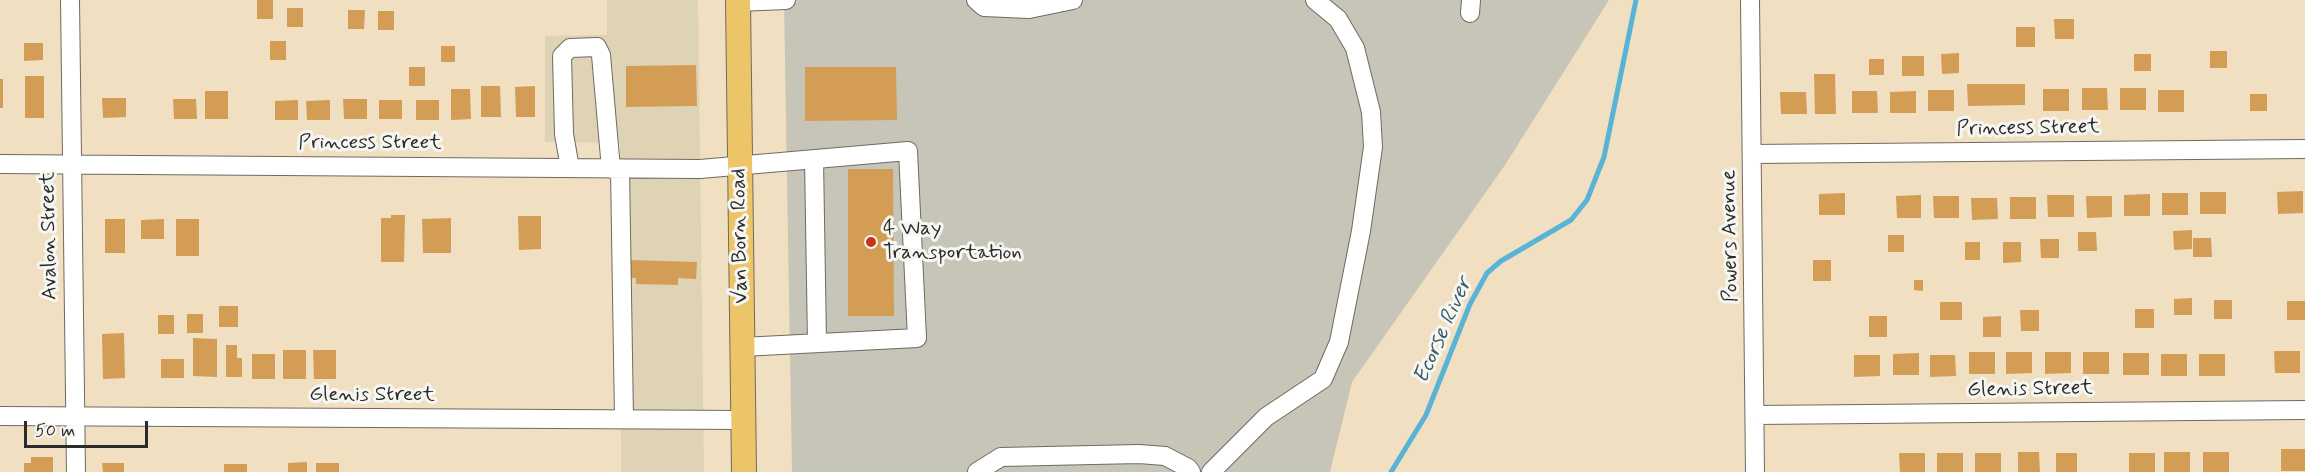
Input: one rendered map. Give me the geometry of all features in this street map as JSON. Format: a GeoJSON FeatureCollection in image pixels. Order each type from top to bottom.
{"type":"FeatureCollection","features":[{"type":"Feature","properties":{"kind":"main road","name":"Van Born Road"},"geometry":{"type":"LineString","coordinates":[[738,1],[744,472]]}},
{"type":"Feature","properties":{"kind":"street","name":"Avalon Street"},"geometry":{"type":"LineString","coordinates":[[70,0],[76,472]]}},
{"type":"Feature","properties":{"kind":"street"},"geometry":{"type":"LineString","coordinates":[[738,1],[786,0]]}},
{"type":"Feature","properties":{"kind":"street"},"geometry":{"type":"LineString","coordinates":[[976,0],[984,7],[1029,9],[1073,0]]}},
{"type":"Feature","properties":{"kind":"street"},"geometry":{"type":"LineString","coordinates":[[1211,472],[1266,417],[1323,379],[1339,342],[1373,147],[1371,112],[1355,48],[1338,19],[1315,0]]}},
{"type":"Feature","properties":{"kind":"street","name":"Powers Avenue"},"geometry":{"type":"LineString","coordinates":[[1750,0],[1755,472]]}},
{"type":"Feature","properties":{"kind":"street"},"geometry":{"type":"LineString","coordinates":[[570,168],[564,134],[562,56],[570,48],[597,47],[601,55],[616,169],[624,419]]}},
{"type":"Feature","properties":{"kind":"street","name":"Princess Street"},"geometry":{"type":"LineString","coordinates":[[1752,154],[2305,149]]}},
{"type":"Feature","properties":{"kind":"street","name":"Princess Street"},"geometry":{"type":"LineString","coordinates":[[0,164],[700,169],[908,151],[916,338],[817,343]]}},
{"type":"Feature","properties":{"kind":"street"},"geometry":{"type":"LineString","coordinates":[[742,347],[817,343],[814,159]]}},
{"type":"Feature","properties":{"kind":"street","name":"Glenis Street"},"geometry":{"type":"LineString","coordinates":[[1755,415],[2305,410]]}},
{"type":"Feature","properties":{"kind":"street","name":"Glenis Street"},"geometry":{"type":"LineString","coordinates":[[0,416],[744,420]]}},
{"type":"Feature","properties":{"kind":"street"},"geometry":{"type":"LineString","coordinates":[[977,472],[1001,457],[1140,454],[1165,456],[1188,468],[1191,472]]}},
{"type":"Feature","properties":{"kind":"shaded area"},"geometry":{"type":"Polygon","coordinates":[[[607,0],[698,0],[704,472],[621,472],[620,143],[545,142],[545,36],[607,35],[607,0]]]}},
{"type":"Feature","properties":{"kind":"shaded area"},"geometry":{"type":"Polygon","coordinates":[[[784,0],[1609,0],[1505,165],[1352,382],[1330,472],[792,472],[784,0]]]}},
{"type":"Feature","properties":{"kind":"building"},"geometry":{"type":"Polygon","coordinates":[[[257,0],[273,0],[273,19],[257,19],[257,0]]]}},
{"type":"Feature","properties":{"kind":"building"},"geometry":{"type":"Polygon","coordinates":[[[287,8],[303,8],[303,27],[287,27],[287,8]]]}},
{"type":"Feature","properties":{"kind":"building"},"geometry":{"type":"Polygon","coordinates":[[[348,10],[365,10],[364,29],[348,29],[348,10]]]}},
{"type":"Feature","properties":{"kind":"building"},"geometry":{"type":"Polygon","coordinates":[[[378,11],[394,11],[394,30],[378,30],[378,11]]]}},
{"type":"Feature","properties":{"kind":"building"},"geometry":{"type":"Polygon","coordinates":[[[2054,19],[2074,19],[2074,39],[2055,39],[2054,19]]]}},
{"type":"Feature","properties":{"kind":"building"},"geometry":{"type":"Polygon","coordinates":[[[2016,27],[2035,27],[2035,47],[2016,47],[2016,27]]]}},
{"type":"Feature","properties":{"kind":"building"},"geometry":{"type":"Polygon","coordinates":[[[270,41],[286,41],[286,60],[270,60],[270,41]]]}},
{"type":"Feature","properties":{"kind":"building"},"geometry":{"type":"Polygon","coordinates":[[[24,43],[43,43],[43,60],[24,61],[24,43]]]}},
{"type":"Feature","properties":{"kind":"building"},"geometry":{"type":"Polygon","coordinates":[[[441,46],[455,46],[455,62],[441,62],[441,46]]]}},
{"type":"Feature","properties":{"kind":"building"},"geometry":{"type":"Polygon","coordinates":[[[2210,51],[2227,51],[2227,68],[2210,68],[2210,51]]]}},
{"type":"Feature","properties":{"kind":"building"},"geometry":{"type":"Polygon","coordinates":[[[1959,53],[1959,73],[1942,74],[1941,54],[1959,53]]]}},
{"type":"Feature","properties":{"kind":"building"},"geometry":{"type":"Polygon","coordinates":[[[2134,54],[2151,54],[2151,71],[2134,71],[2134,54]]]}},
{"type":"Feature","properties":{"kind":"building"},"geometry":{"type":"Polygon","coordinates":[[[1902,56],[1924,56],[1924,76],[1902,76],[1902,56]]]}},
{"type":"Feature","properties":{"kind":"building"},"geometry":{"type":"Polygon","coordinates":[[[1869,59],[1884,59],[1884,75],[1869,75],[1869,59]]]}},
{"type":"Feature","properties":{"kind":"building"},"geometry":{"type":"Polygon","coordinates":[[[696,65],[697,106],[626,107],[626,66],[696,65]]]}},
{"type":"Feature","properties":{"kind":"building"},"geometry":{"type":"Polygon","coordinates":[[[409,67],[425,67],[425,86],[409,86],[409,67]]]}},
{"type":"Feature","properties":{"kind":"building"},"geometry":{"type":"Polygon","coordinates":[[[805,67],[896,67],[897,120],[805,121],[805,67]]]}},
{"type":"Feature","properties":{"kind":"building"},"geometry":{"type":"Polygon","coordinates":[[[1814,74],[1835,74],[1836,114],[1815,114],[1814,74]]]}},
{"type":"Feature","properties":{"kind":"building"},"geometry":{"type":"Polygon","coordinates":[[[25,76],[44,76],[44,118],[25,118],[25,76]]]}},
{"type":"Feature","properties":{"kind":"building"},"geometry":{"type":"Polygon","coordinates":[[[0,79],[3,79],[3,108],[0,108],[0,79]]]}},
{"type":"Feature","properties":{"kind":"building"},"geometry":{"type":"Polygon","coordinates":[[[1967,84],[2025,84],[2025,105],[1968,106],[1967,84]]]}},
{"type":"Feature","properties":{"kind":"building"},"geometry":{"type":"Polygon","coordinates":[[[481,86],[500,86],[501,117],[481,117],[481,86]]]}},
{"type":"Feature","properties":{"kind":"building"},"geometry":{"type":"Polygon","coordinates":[[[535,86],[535,117],[516,117],[515,87],[535,86]]]}},
{"type":"Feature","properties":{"kind":"building"},"geometry":{"type":"Polygon","coordinates":[[[2082,88],[2107,88],[2108,110],[2082,110],[2082,88]]]}},
{"type":"Feature","properties":{"kind":"building"},"geometry":{"type":"Polygon","coordinates":[[[2120,88],[2146,88],[2146,110],[2120,110],[2120,88]]]}},
{"type":"Feature","properties":{"kind":"building"},"geometry":{"type":"Polygon","coordinates":[[[451,89],[470,89],[471,119],[451,120],[451,89]]]}},
{"type":"Feature","properties":{"kind":"building"},"geometry":{"type":"Polygon","coordinates":[[[2043,89],[2069,89],[2069,111],[2043,111],[2043,89]]]}},
{"type":"Feature","properties":{"kind":"building"},"geometry":{"type":"Polygon","coordinates":[[[1928,90],[1954,90],[1954,111],[1928,111],[1928,90]]]}},
{"type":"Feature","properties":{"kind":"building"},"geometry":{"type":"Polygon","coordinates":[[[2158,90],[2184,90],[2184,112],[2158,112],[2158,90]]]}},
{"type":"Feature","properties":{"kind":"building"},"geometry":{"type":"Polygon","coordinates":[[[205,91],[228,91],[228,119],[205,119],[205,91]]]}},
{"type":"Feature","properties":{"kind":"building"},"geometry":{"type":"Polygon","coordinates":[[[1852,91],[1877,91],[1878,113],[1852,113],[1852,91]]]}},
{"type":"Feature","properties":{"kind":"building"},"geometry":{"type":"Polygon","coordinates":[[[1916,91],[1916,113],[1890,113],[1890,92],[1916,91]]]}},
{"type":"Feature","properties":{"kind":"building"},"geometry":{"type":"Polygon","coordinates":[[[1780,92],[1806,92],[1807,114],[1781,114],[1780,92]]]}},
{"type":"Feature","properties":{"kind":"building"},"geometry":{"type":"Polygon","coordinates":[[[2250,94],[2267,94],[2267,111],[2250,111],[2250,94]]]}},
{"type":"Feature","properties":{"kind":"building"},"geometry":{"type":"Polygon","coordinates":[[[102,98],[126,98],[126,117],[103,118],[102,98]]]}},
{"type":"Feature","properties":{"kind":"building"},"geometry":{"type":"Polygon","coordinates":[[[173,99],[196,99],[197,119],[174,119],[173,99]]]}},
{"type":"Feature","properties":{"kind":"building"},"geometry":{"type":"Polygon","coordinates":[[[343,99],[367,99],[367,119],[344,119],[343,99]]]}},
{"type":"Feature","properties":{"kind":"building"},"geometry":{"type":"Polygon","coordinates":[[[298,100],[298,120],[275,120],[275,101],[298,100]]]}},
{"type":"Feature","properties":{"kind":"building"},"geometry":{"type":"Polygon","coordinates":[[[330,100],[330,120],[307,120],[306,101],[330,100]]]}},
{"type":"Feature","properties":{"kind":"building"},"geometry":{"type":"Polygon","coordinates":[[[379,100],[402,100],[402,119],[379,119],[379,100]]]}},
{"type":"Feature","properties":{"kind":"building"},"geometry":{"type":"Polygon","coordinates":[[[416,100],[439,100],[439,120],[416,120],[416,100]]]}},
{"type":"Feature","properties":{"kind":"building","name":"4 Way Transportation"},"geometry":{"type":"Polygon","coordinates":[[[848,169],[893,169],[894,316],[848,316],[848,169]]]}},
{"type":"Feature","properties":{"kind":"building"},"geometry":{"type":"Polygon","coordinates":[[[2303,191],[2303,213],[2278,214],[2277,192],[2303,191]]]}},
{"type":"Feature","properties":{"kind":"building"},"geometry":{"type":"Polygon","coordinates":[[[2200,192],[2226,192],[2226,214],[2200,214],[2200,192]]]}},
{"type":"Feature","properties":{"kind":"building"},"geometry":{"type":"Polygon","coordinates":[[[1845,193],[1845,215],[1819,215],[1819,194],[1845,193]]]}},
{"type":"Feature","properties":{"kind":"building"},"geometry":{"type":"Polygon","coordinates":[[[2162,193],[2188,193],[2188,215],[2162,215],[2162,193]]]}},
{"type":"Feature","properties":{"kind":"building"},"geometry":{"type":"Polygon","coordinates":[[[2150,194],[2150,216],[2124,216],[2124,195],[2150,194]]]}},
{"type":"Feature","properties":{"kind":"building"},"geometry":{"type":"Polygon","coordinates":[[[1921,195],[1921,218],[1897,218],[1896,196],[1921,195]]]}},
{"type":"Feature","properties":{"kind":"building"},"geometry":{"type":"Polygon","coordinates":[[[2047,195],[2074,195],[2074,217],[2048,217],[2047,195]]]}},
{"type":"Feature","properties":{"kind":"building"},"geometry":{"type":"Polygon","coordinates":[[[1933,196],[1959,196],[1959,218],[1934,218],[1933,196]]]}},
{"type":"Feature","properties":{"kind":"building"},"geometry":{"type":"Polygon","coordinates":[[[2086,196],[2112,196],[2112,217],[2087,218],[2086,196]]]}},
{"type":"Feature","properties":{"kind":"building"},"geometry":{"type":"Polygon","coordinates":[[[2010,197],[2036,197],[2036,219],[2010,219],[2010,197]]]}},
{"type":"Feature","properties":{"kind":"building"},"geometry":{"type":"Polygon","coordinates":[[[1971,198],[1997,198],[1998,219],[1972,220],[1971,198]]]}},
{"type":"Feature","properties":{"kind":"building"},"geometry":{"type":"Polygon","coordinates":[[[391,215],[405,215],[404,262],[381,262],[381,218],[391,218],[391,215]]]}},
{"type":"Feature","properties":{"kind":"building"},"geometry":{"type":"Polygon","coordinates":[[[518,216],[541,216],[541,249],[519,250],[518,216]]]}},
{"type":"Feature","properties":{"kind":"building"},"geometry":{"type":"Polygon","coordinates":[[[451,218],[451,253],[423,253],[422,219],[451,218]]]}},
{"type":"Feature","properties":{"kind":"building"},"geometry":{"type":"Polygon","coordinates":[[[105,219],[125,219],[125,253],[105,253],[105,219]]]}},
{"type":"Feature","properties":{"kind":"building"},"geometry":{"type":"Polygon","coordinates":[[[164,219],[164,239],[141,239],[141,220],[164,219]]]}},
{"type":"Feature","properties":{"kind":"building"},"geometry":{"type":"Polygon","coordinates":[[[176,219],[199,219],[199,256],[176,256],[176,219]]]}},
{"type":"Feature","properties":{"kind":"building"},"geometry":{"type":"Polygon","coordinates":[[[2192,230],[2192,249],[2174,250],[2173,231],[2192,230]]]}},
{"type":"Feature","properties":{"kind":"building"},"geometry":{"type":"Polygon","coordinates":[[[2078,232],[2096,232],[2097,251],[2078,251],[2078,232]]]}},
{"type":"Feature","properties":{"kind":"building"},"geometry":{"type":"Polygon","coordinates":[[[1888,235],[1904,235],[1904,252],[1888,252],[1888,235]]]}},
{"type":"Feature","properties":{"kind":"building"},"geometry":{"type":"Polygon","coordinates":[[[2193,238],[2211,238],[2212,257],[2193,257],[2193,238]]]}},
{"type":"Feature","properties":{"kind":"building"},"geometry":{"type":"Polygon","coordinates":[[[2040,239],[2059,239],[2059,258],[2041,258],[2040,239]]]}},
{"type":"Feature","properties":{"kind":"building"},"geometry":{"type":"Polygon","coordinates":[[[1965,242],[1980,242],[1980,260],[1965,260],[1965,242]]]}},
{"type":"Feature","properties":{"kind":"building"},"geometry":{"type":"Polygon","coordinates":[[[2003,242],[2021,242],[2021,262],[2003,263],[2003,242]]]}},
{"type":"Feature","properties":{"kind":"building"},"geometry":{"type":"Polygon","coordinates":[[[630,260],[697,262],[696,279],[678,278],[678,285],[636,284],[636,278],[630,278],[630,260]]]}},
{"type":"Feature","properties":{"kind":"building"},"geometry":{"type":"Polygon","coordinates":[[[1813,260],[1831,260],[1831,281],[1813,281],[1813,260]]]}},
{"type":"Feature","properties":{"kind":"building"},"geometry":{"type":"Polygon","coordinates":[[[1914,280],[1923,280],[1923,291],[1914,290],[1914,280]]]}},
{"type":"Feature","properties":{"kind":"building"},"geometry":{"type":"Polygon","coordinates":[[[2192,298],[2192,315],[2174,315],[2174,299],[2192,298]]]}},
{"type":"Feature","properties":{"kind":"building"},"geometry":{"type":"Polygon","coordinates":[[[2214,300],[2232,300],[2232,319],[2214,319],[2214,300]]]}},
{"type":"Feature","properties":{"kind":"building"},"geometry":{"type":"Polygon","coordinates":[[[2287,301],[2305,301],[2305,320],[2287,320],[2287,301]]]}},
{"type":"Feature","properties":{"kind":"building"},"geometry":{"type":"Polygon","coordinates":[[[1940,302],[1962,302],[1962,320],[1940,320],[1940,302]]]}},
{"type":"Feature","properties":{"kind":"building"},"geometry":{"type":"Polygon","coordinates":[[[219,306],[238,306],[238,327],[219,327],[219,306]]]}},
{"type":"Feature","properties":{"kind":"building"},"geometry":{"type":"Polygon","coordinates":[[[2135,309],[2154,309],[2154,328],[2135,328],[2135,309]]]}},
{"type":"Feature","properties":{"kind":"building"},"geometry":{"type":"Polygon","coordinates":[[[2020,310],[2039,310],[2039,331],[2021,331],[2020,310]]]}},
{"type":"Feature","properties":{"kind":"building"},"geometry":{"type":"Polygon","coordinates":[[[187,314],[203,314],[203,333],[187,333],[187,314]]]}},
{"type":"Feature","properties":{"kind":"building"},"geometry":{"type":"Polygon","coordinates":[[[158,315],[174,315],[174,334],[158,334],[158,315]]]}},
{"type":"Feature","properties":{"kind":"building"},"geometry":{"type":"Polygon","coordinates":[[[1869,316],[1887,316],[1887,337],[1869,337],[1869,316]]]}},
{"type":"Feature","properties":{"kind":"building"},"geometry":{"type":"Polygon","coordinates":[[[2001,316],[2001,337],[1983,337],[1983,317],[2001,316]]]}},
{"type":"Feature","properties":{"kind":"building"},"geometry":{"type":"Polygon","coordinates":[[[124,333],[125,378],[103,379],[102,334],[124,333]]]}},
{"type":"Feature","properties":{"kind":"building"},"geometry":{"type":"Polygon","coordinates":[[[193,338],[217,339],[217,377],[193,376],[193,338]]]}},
{"type":"Feature","properties":{"kind":"building"},"geometry":{"type":"Polygon","coordinates":[[[226,345],[237,345],[237,358],[242,358],[242,377],[226,377],[226,345]]]}},
{"type":"Feature","properties":{"kind":"building"},"geometry":{"type":"Polygon","coordinates":[[[283,350],[306,350],[306,379],[283,379],[283,350]]]}},
{"type":"Feature","properties":{"kind":"building"},"geometry":{"type":"Polygon","coordinates":[[[313,350],[336,350],[336,379],[314,379],[313,350]]]}},
{"type":"Feature","properties":{"kind":"building"},"geometry":{"type":"Polygon","coordinates":[[[2274,351],[2300,351],[2300,373],[2275,373],[2274,351]]]}},
{"type":"Feature","properties":{"kind":"building"},"geometry":{"type":"Polygon","coordinates":[[[1969,352],[1995,352],[1995,374],[1969,374],[1969,352]]]}},
{"type":"Feature","properties":{"kind":"building"},"geometry":{"type":"Polygon","coordinates":[[[2006,352],[2032,352],[2032,373],[2006,374],[2006,352]]]}},
{"type":"Feature","properties":{"kind":"building"},"geometry":{"type":"Polygon","coordinates":[[[2045,352],[2071,352],[2071,373],[2045,374],[2045,352]]]}},
{"type":"Feature","properties":{"kind":"building"},"geometry":{"type":"Polygon","coordinates":[[[2083,352],[2109,352],[2109,374],[2083,374],[2083,352]]]}},
{"type":"Feature","properties":{"kind":"building"},"geometry":{"type":"Polygon","coordinates":[[[1919,353],[1919,375],[1893,375],[1893,354],[1919,353]]]}},
{"type":"Feature","properties":{"kind":"building"},"geometry":{"type":"Polygon","coordinates":[[[2123,353],[2149,353],[2149,375],[2123,375],[2123,353]]]}},
{"type":"Feature","properties":{"kind":"building"},"geometry":{"type":"Polygon","coordinates":[[[252,354],[275,354],[275,379],[252,379],[252,354]]]}},
{"type":"Feature","properties":{"kind":"building"},"geometry":{"type":"Polygon","coordinates":[[[2161,354],[2187,354],[2187,376],[2161,376],[2161,354]]]}},
{"type":"Feature","properties":{"kind":"building"},"geometry":{"type":"Polygon","coordinates":[[[2199,354],[2225,354],[2225,376],[2199,376],[2199,354]]]}},
{"type":"Feature","properties":{"kind":"building"},"geometry":{"type":"Polygon","coordinates":[[[1854,355],[1880,355],[1880,376],[1854,377],[1854,355]]]}},
{"type":"Feature","properties":{"kind":"building"},"geometry":{"type":"Polygon","coordinates":[[[1930,355],[1955,355],[1956,376],[1930,377],[1930,355]]]}},
{"type":"Feature","properties":{"kind":"building"},"geometry":{"type":"Polygon","coordinates":[[[161,359],[184,359],[184,378],[161,378],[161,359]]]}},
{"type":"Feature","properties":{"kind":"building"},"geometry":{"type":"Polygon","coordinates":[[[2281,449],[2305,449],[2305,471],[2281,471],[2281,449]]]}},
{"type":"Feature","properties":{"kind":"building"},"geometry":{"type":"Polygon","coordinates":[[[2018,452],[2039,452],[2040,472],[2018,472],[2018,452]]]}},
{"type":"Feature","properties":{"kind":"building"},"geometry":{"type":"Polygon","coordinates":[[[2164,452],[2190,452],[2190,472],[2164,472],[2164,452]]]}},
{"type":"Feature","properties":{"kind":"building"},"geometry":{"type":"Polygon","coordinates":[[[2203,452],[2229,452],[2229,472],[2203,472],[2203,452]]]}},
{"type":"Feature","properties":{"kind":"building"},"geometry":{"type":"Polygon","coordinates":[[[1899,453],[1925,453],[1925,472],[1900,472],[1899,453]]]}},
{"type":"Feature","properties":{"kind":"building"},"geometry":{"type":"Polygon","coordinates":[[[1937,453],[1963,453],[1963,472],[1937,472],[1937,453]]]}},
{"type":"Feature","properties":{"kind":"building"},"geometry":{"type":"Polygon","coordinates":[[[1975,453],[2001,453],[2001,472],[1975,472],[1975,453]]]}},
{"type":"Feature","properties":{"kind":"building"},"geometry":{"type":"Polygon","coordinates":[[[2056,453],[2077,453],[2077,472],[2056,472],[2056,453]]]}},
{"type":"Feature","properties":{"kind":"building"},"geometry":{"type":"Polygon","coordinates":[[[2129,453],[2155,453],[2155,472],[2129,472],[2129,453]]]}},
{"type":"Feature","properties":{"kind":"building"},"geometry":{"type":"Polygon","coordinates":[[[31,457],[53,457],[53,472],[24,472],[24,463],[31,463],[31,457]]]}},
{"type":"Feature","properties":{"kind":"building"},"geometry":{"type":"Polygon","coordinates":[[[307,462],[307,472],[288,472],[288,463],[307,462]]]}},
{"type":"Feature","properties":{"kind":"building"},"geometry":{"type":"Polygon","coordinates":[[[102,463],[124,463],[124,472],[103,472],[102,463]]]}},
{"type":"Feature","properties":{"kind":"building"},"geometry":{"type":"Polygon","coordinates":[[[316,463],[339,463],[339,472],[316,472],[316,463]]]}},
{"type":"Feature","properties":{"kind":"building"},"geometry":{"type":"Polygon","coordinates":[[[224,464],[247,464],[247,472],[224,472],[224,464]]]}},
{"type":"Feature","properties":{"kind":"waterway","name":"Ecorse River"},"geometry":{"type":"LineString","coordinates":[[1391,472],[1426,415],[1470,304],[1487,273],[1501,261],[1571,220],[1587,200],[1604,157],[1636,0]]}},
{"type":"Feature","properties":{"kind":"place","name":"4 Way Transportation"},"geometry":{"type":"Point","coordinates":[871,242]}}]}
